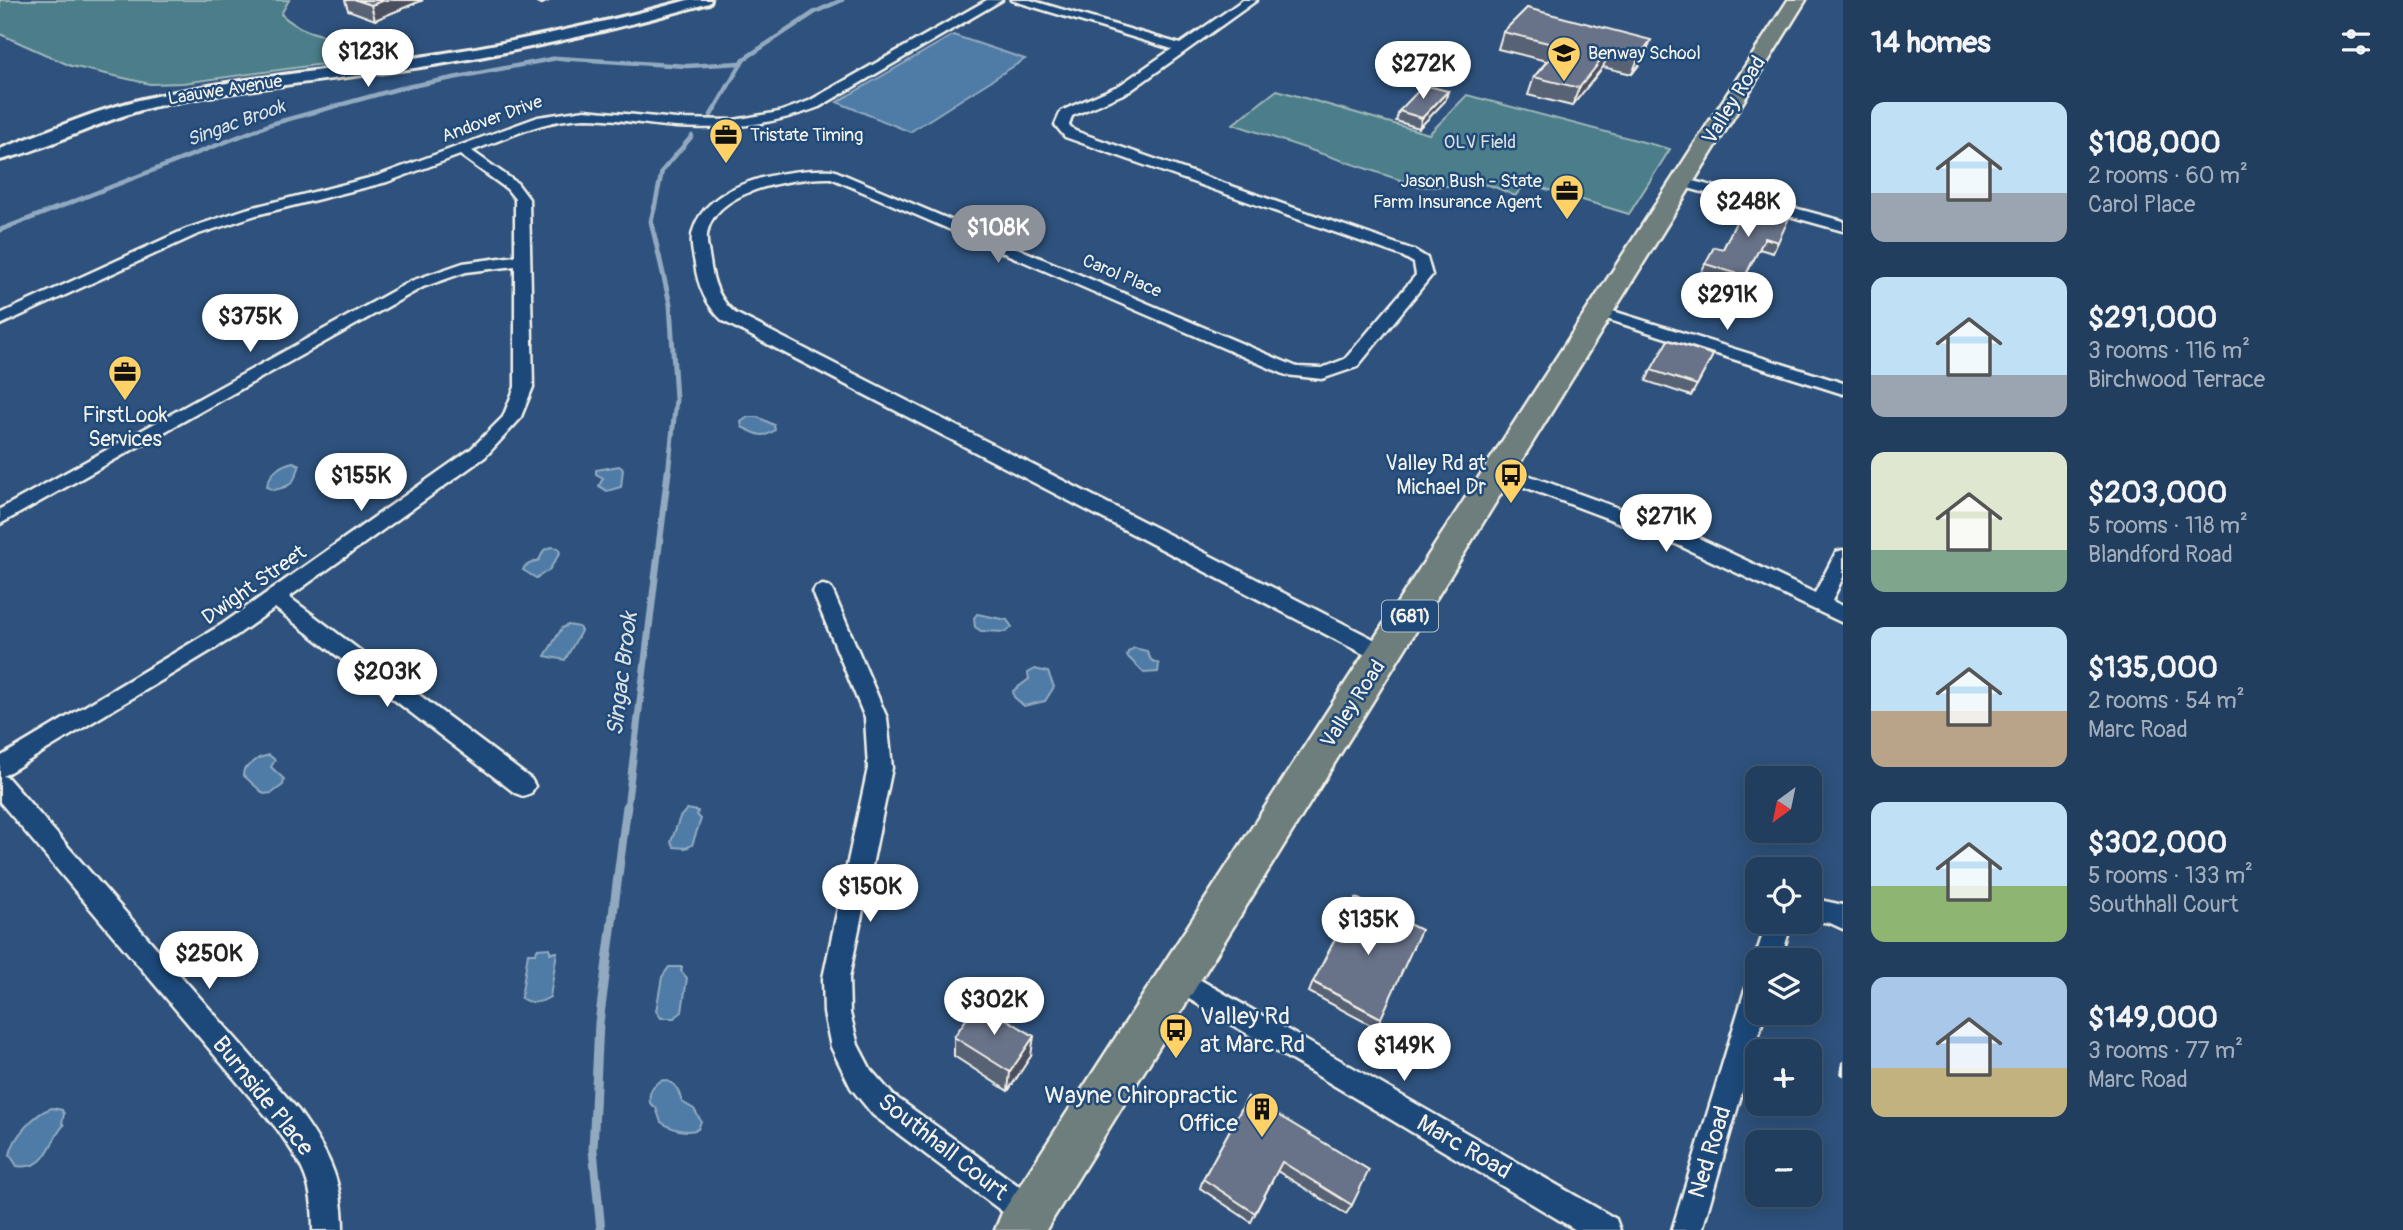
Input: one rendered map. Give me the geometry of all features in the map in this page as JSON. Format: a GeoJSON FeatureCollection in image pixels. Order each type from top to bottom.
{"type":"FeatureCollection","features":[{"type":"Feature","properties":{"kind":"main road","name":"Valley Road"},"geometry":{"type":"LineString","coordinates":[[1025,1222],[1797,0]]}},
{"type":"Feature","properties":{"kind":"street","name":"Laauwe Avenue"},"geometry":{"type":"LineString","coordinates":[[21,147],[94,119],[155,101],[235,86],[428,61],[643,17],[704,0]]}},
{"type":"Feature","properties":{"kind":"street","name":"Andover Drive"},"geometry":{"type":"LineString","coordinates":[[0,320],[191,232],[250,212],[382,179],[542,120],[572,114],[714,125],[752,123],[782,116],[814,103],[996,0]]}},
{"type":"Feature","properties":{"kind":"street"},"geometry":{"type":"LineString","coordinates":[[1017,0],[1181,48]]}},
{"type":"Feature","properties":{"kind":"street","name":"Carol Place"},"geometry":{"type":"LineString","coordinates":[[1251,0],[1115,94],[1066,114],[1062,125],[1070,134],[1408,253],[1421,261],[1424,275],[1345,368],[1319,374],[1292,371],[834,174],[801,174],[752,186],[713,207],[699,226],[698,234],[708,291],[720,311],[729,317],[1385,655]]}},
{"type":"Feature","properties":{"kind":"street"},"geometry":{"type":"LineString","coordinates":[[0,136],[21,147]]}},
{"type":"Feature","properties":{"kind":"street"},"geometry":{"type":"LineString","coordinates":[[0,155],[21,147]]}},
{"type":"Feature","properties":{"kind":"street","name":"Dwight Street"},"geometry":{"type":"LineString","coordinates":[[0,768],[191,655],[276,598],[478,453],[511,419],[524,387],[522,199],[512,186],[462,150]]}},
{"type":"Feature","properties":{"kind":"street"},"geometry":{"type":"LineString","coordinates":[[1682,182],[1843,226]]}},
{"type":"Feature","properties":{"kind":"street"},"geometry":{"type":"LineString","coordinates":[[0,517],[417,284],[463,268],[524,260]]}},
{"type":"Feature","properties":{"kind":"street"},"geometry":{"type":"LineString","coordinates":[[1600,312],[1843,389]]}},
{"type":"Feature","properties":{"kind":"street"},"geometry":{"type":"LineString","coordinates":[[1500,471],[1685,540],[1843,615]]}},
{"type":"Feature","properties":{"kind":"street"},"geometry":{"type":"LineString","coordinates":[[1820,603],[1843,557]]}},
{"type":"Feature","properties":{"kind":"street","name":"Southhall Court"},"geometry":{"type":"LineString","coordinates":[[823,592],[876,718],[880,742],[880,768],[836,978],[837,1013],[845,1047],[861,1079],[883,1105],[1025,1222]]}},
{"type":"Feature","properties":{"kind":"street"},"geometry":{"type":"LineString","coordinates":[[276,598],[523,786]]}},
{"type":"Feature","properties":{"kind":"street","name":"Burnside Place"},"geometry":{"type":"LineString","coordinates":[[0,785],[288,1121],[320,1168],[328,1196],[328,1230]]}},
{"type":"Feature","properties":{"kind":"street"},"geometry":{"type":"LineString","coordinates":[[1822,911],[1835,913],[1843,918]]}},
{"type":"Feature","properties":{"kind":"street","name":"Marc Road"},"geometry":{"type":"LineString","coordinates":[[1178,979],[1605,1230]]}},
{"type":"Feature","properties":{"kind":"street","name":"Ned Road"},"geometry":{"type":"LineString","coordinates":[[1686,1230],[1747,1025]]}},
{"type":"Feature","properties":{"kind":"green space"},"geometry":{"type":"Polygon","coordinates":[[[0,0],[289,0],[281,14],[293,24],[320,35],[360,44],[382,56],[183,83],[150,84],[71,66],[0,34],[0,0]]]}},
{"type":"Feature","properties":{"kind":"green space","name":"OLV Field"},"geometry":{"type":"Polygon","coordinates":[[[1277,90],[1429,134],[1467,95],[1670,149],[1629,214],[1526,183],[1515,196],[1488,185],[1418,186],[1233,124],[1277,90]]]}},
{"type":"Feature","properties":{"kind":"water"},"geometry":{"type":"Polygon","coordinates":[[[953,35],[1025,59],[910,132],[837,102],[953,35]]]}},
{"type":"Feature","properties":{"kind":"water"},"geometry":{"type":"Polygon","coordinates":[[[748,417],[758,417],[774,425],[775,430],[762,435],[742,427],[741,422],[748,417]]]}},
{"type":"Feature","properties":{"kind":"water"},"geometry":{"type":"Polygon","coordinates":[[[293,462],[300,465],[292,482],[286,487],[274,490],[267,487],[275,471],[293,462]]]}},
{"type":"Feature","properties":{"kind":"water"},"geometry":{"type":"Polygon","coordinates":[[[619,466],[623,469],[621,487],[607,491],[599,486],[603,478],[596,474],[596,470],[619,466]]]}},
{"type":"Feature","properties":{"kind":"water"},"geometry":{"type":"Polygon","coordinates":[[[558,548],[560,553],[549,570],[536,578],[523,570],[525,566],[539,560],[544,550],[558,548]]]}},
{"type":"Feature","properties":{"kind":"water"},"geometry":{"type":"Polygon","coordinates":[[[977,614],[1007,620],[1012,627],[1006,632],[981,631],[975,627],[974,618],[977,614]]]}},
{"type":"Feature","properties":{"kind":"water"},"geometry":{"type":"Polygon","coordinates":[[[568,625],[579,627],[581,631],[565,660],[545,656],[562,628],[568,625]]]}},
{"type":"Feature","properties":{"kind":"water"},"geometry":{"type":"Polygon","coordinates":[[[1134,648],[1147,651],[1151,660],[1159,664],[1158,672],[1144,673],[1127,656],[1134,648]]]}},
{"type":"Feature","properties":{"kind":"water"},"geometry":{"type":"Polygon","coordinates":[[[1035,669],[1048,672],[1054,687],[1045,701],[1024,706],[1014,697],[1013,691],[1029,679],[1028,673],[1035,669]]]}},
{"type":"Feature","properties":{"kind":"water"},"geometry":{"type":"Polygon","coordinates":[[[269,755],[275,760],[271,767],[284,779],[283,785],[272,793],[264,794],[243,775],[244,769],[259,758],[269,755]]]}},
{"type":"Feature","properties":{"kind":"water"},"geometry":{"type":"Polygon","coordinates":[[[687,809],[698,811],[697,815],[701,819],[692,845],[686,848],[674,847],[671,842],[680,817],[687,809]]]}},
{"type":"Feature","properties":{"kind":"water"},"geometry":{"type":"Polygon","coordinates":[[[550,948],[550,953],[557,952],[550,997],[543,1001],[528,1002],[521,998],[528,953],[550,948]]]}},
{"type":"Feature","properties":{"kind":"water"},"geometry":{"type":"Polygon","coordinates":[[[669,967],[682,967],[681,971],[687,978],[682,1012],[674,1018],[661,1018],[656,1011],[662,977],[669,967]]]}},
{"type":"Feature","properties":{"kind":"water"},"geometry":{"type":"Polygon","coordinates":[[[664,1080],[675,1086],[682,1102],[694,1109],[701,1121],[698,1129],[679,1130],[661,1122],[656,1108],[650,1103],[650,1095],[652,1088],[664,1080]]]}},
{"type":"Feature","properties":{"kind":"water"},"geometry":{"type":"Polygon","coordinates":[[[52,1108],[62,1110],[64,1125],[42,1159],[36,1164],[17,1166],[10,1155],[15,1141],[32,1120],[52,1108]]]}},
{"type":"Feature","properties":{"kind":"building"},"geometry":{"type":"Polygon","coordinates":[[[356,0],[385,0],[371,5],[356,0]]]}},
{"type":"Feature","properties":{"kind":"building"},"geometry":{"type":"Polygon","coordinates":[[[1527,8],[1651,40],[1639,56],[1610,49],[1579,88],[1534,77],[1561,46],[1503,32],[1527,8]]]}},
{"type":"Feature","properties":{"kind":"building"},"geometry":{"type":"Polygon","coordinates":[[[1424,85],[1448,91],[1422,118],[1399,111],[1424,85]]]}},
{"type":"Feature","properties":{"kind":"building"},"geometry":{"type":"Polygon","coordinates":[[[1745,204],[1790,216],[1778,242],[1765,238],[1745,276],[1705,264],[1714,247],[1723,249],[1745,204]]]}},
{"type":"Feature","properties":{"kind":"building"},"geometry":{"type":"Polygon","coordinates":[[[1668,340],[1713,355],[1697,385],[1651,370],[1668,340]]]}},
{"type":"Feature","properties":{"kind":"building"},"geometry":{"type":"Polygon","coordinates":[[[1356,898],[1421,930],[1381,1018],[1313,982],[1356,898]]]}},
{"type":"Feature","properties":{"kind":"building"},"geometry":{"type":"Polygon","coordinates":[[[978,1002],[1034,1036],[1010,1072],[954,1037],[978,1002]]]}},
{"type":"Feature","properties":{"kind":"building","name":"Wayne Chiropractic Office"},"geometry":{"type":"Polygon","coordinates":[[[1248,1097],[1369,1170],[1352,1205],[1282,1162],[1255,1213],[1203,1179],[1248,1097]]]}},
{"type":"Feature","properties":{"kind":"waterway","name":"Singac Brook"},"geometry":{"type":"LineString","coordinates":[[711,115],[744,59],[815,12],[842,0]]}},
{"type":"Feature","properties":{"kind":"waterway","name":"Singac Brook"},"geometry":{"type":"LineString","coordinates":[[52,210],[271,124],[401,88],[557,58],[687,66],[741,63]]}},
{"type":"Feature","properties":{"kind":"waterway","name":"Singac Brook"},"geometry":{"type":"LineString","coordinates":[[654,210],[662,171],[692,136]]}},
{"type":"Feature","properties":{"kind":"waterway","name":"Singac Brook"},"geometry":{"type":"LineString","coordinates":[[0,230],[57,208]]}},
{"type":"Feature","properties":{"kind":"waterway","name":"Singac Brook"},"geometry":{"type":"LineString","coordinates":[[654,208],[651,221],[670,304],[676,399],[668,474]]}},
{"type":"Feature","properties":{"kind":"waterway","name":"Singac Brook"},"geometry":{"type":"LineString","coordinates":[[627,808],[668,472]]}},
{"type":"Feature","properties":{"kind":"waterway","name":"Singac Brook"},"geometry":{"type":"LineString","coordinates":[[601,1230],[593,1150],[599,1023],[627,806]]}},
{"type":"Feature","properties":{"kind":"place","name":"Benway School"},"geometry":{"type":"Point","coordinates":[1564,83]}},
{"type":"Feature","properties":{"kind":"place","name":"Tristate Timing"},"geometry":{"type":"Point","coordinates":[726,165]}},
{"type":"Feature","properties":{"kind":"place","name":"Jason Bush - State Farm Insurance Agent"},"geometry":{"type":"Point","coordinates":[1567,221]}},
{"type":"Feature","properties":{"kind":"place","name":"FirstLook Services"},"geometry":{"type":"Point","coordinates":[125,402]}},
{"type":"Feature","properties":{"kind":"place","name":"Valley Rd at Michael Dr"},"geometry":{"type":"Point","coordinates":[1511,505]}},
{"type":"Feature","properties":{"kind":"place","name":"Valley Rd at Marc Rd"},"geometry":{"type":"Point","coordinates":[1176,1060]}},
{"type":"Feature","properties":{"kind":"place","name":"Wayne Chiropractic Office"},"geometry":{"type":"Point","coordinates":[1262,1139]}}]}
